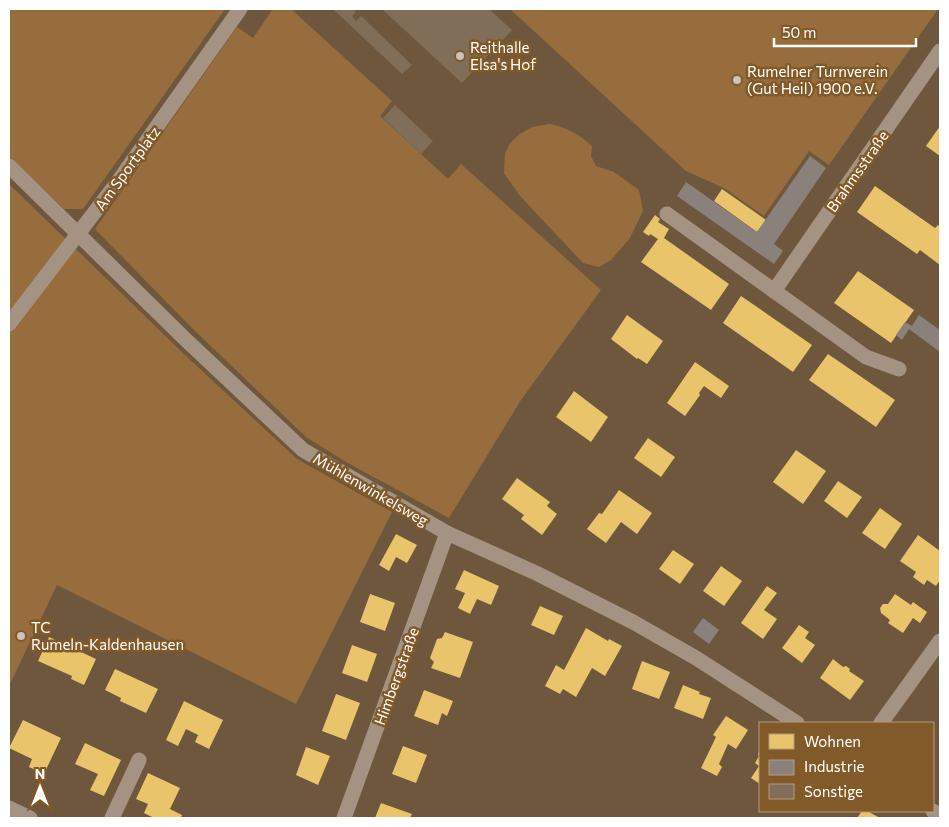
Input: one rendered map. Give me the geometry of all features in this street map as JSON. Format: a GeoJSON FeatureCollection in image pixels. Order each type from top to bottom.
{"type":"FeatureCollection","features":[{"type":"Feature","properties":{"kind":"street","name":"Am Sportplatz"},"geometry":{"type":"LineString","coordinates":[[9,324],[118,183],[240,9]]}},
{"type":"Feature","properties":{"kind":"street","name":"Brahmsstraße"},"geometry":{"type":"LineString","coordinates":[[774,291],[940,51]]}},
{"type":"Feature","properties":{"kind":"street","name":"Mühlenwinkelsweg"},"geometry":{"type":"LineString","coordinates":[[9,166],[185,339],[303,450],[448,533],[536,573],[633,622],[696,658],[795,722]]}},
{"type":"Feature","properties":{"kind":"street"},"geometry":{"type":"LineString","coordinates":[[667,214],[866,357],[899,369]]}},
{"type":"Feature","properties":{"kind":"street","name":"Himbergstraße"},"geometry":{"type":"LineString","coordinates":[[344,818],[448,533]]}},
{"type":"Feature","properties":{"kind":"street"},"geometry":{"type":"LineString","coordinates":[[882,722],[938,649]]}},
{"type":"Feature","properties":{"kind":"street"},"geometry":{"type":"LineString","coordinates":[[112,818],[139,760]]}},
{"type":"Feature","properties":{"kind":"street"},"geometry":{"type":"LineString","coordinates":[[9,808],[30,818]]}},
{"type":"Feature","properties":{"kind":"shaded area"},"geometry":{"type":"Polygon","coordinates":[[[9,9],[225,9],[83,209],[64,209],[9,157],[9,9]]]}},
{"type":"Feature","properties":{"kind":"shaded area"},"geometry":{"type":"Polygon","coordinates":[[[273,9],[291,9],[392,101],[380,116],[448,179],[461,164],[601,290],[521,400],[449,518],[346,462],[306,437],[193,329],[95,229],[237,27],[253,38],[273,9]]]}},
{"type":"Feature","properties":{"kind":"shaded area","name":"Rumelner Turnverein (Gut Heil) 1900 e.V."},"geometry":{"type":"Polygon","coordinates":[[[510,9],[938,9],[829,165],[809,151],[764,216],[724,188],[686,171],[510,9]]]}},
{"type":"Feature","properties":{"kind":"shaded area"},"geometry":{"type":"Polygon","coordinates":[[[550,124],[582,138],[592,146],[591,156],[596,166],[614,172],[639,190],[643,211],[630,238],[611,260],[599,267],[583,263],[520,196],[504,173],[505,153],[511,142],[532,127],[550,124]]]}},
{"type":"Feature","properties":{"kind":"shaded area"},"geometry":{"type":"Polygon","coordinates":[[[9,184],[185,355],[297,459],[392,512],[296,704],[57,585],[9,686],[9,184]]]}},
{"type":"Feature","properties":{"kind":"building: Wohnen"},"geometry":{"type":"Polygon","coordinates":[[[940,126],[940,156],[926,146],[940,126]]]}},
{"type":"Feature","properties":{"kind":"building: Wohnen"},"geometry":{"type":"Polygon","coordinates":[[[875,186],[935,228],[938,225],[940,226],[940,265],[920,250],[917,254],[857,212],[875,186]]]}},
{"type":"Feature","properties":{"kind":"building: Wohnen"},"geometry":{"type":"Polygon","coordinates":[[[722,189],[766,220],[757,232],[714,201],[722,189]]]}},
{"type":"Feature","properties":{"kind":"building: Wohnen"},"geometry":{"type":"Polygon","coordinates":[[[655,215],[660,219],[658,222],[669,229],[664,238],[729,284],[711,310],[641,262],[658,239],[643,232],[655,215]]]}},
{"type":"Feature","properties":{"kind":"building: Wohnen"},"geometry":{"type":"Polygon","coordinates":[[[858,271],[914,310],[891,343],[834,303],[858,271]]]}},
{"type":"Feature","properties":{"kind":"building: Wohnen"},"geometry":{"type":"Polygon","coordinates":[[[741,296],[812,345],[793,372],[723,323],[741,296]]]}},
{"type":"Feature","properties":{"kind":"building: Wohnen"},"geometry":{"type":"Polygon","coordinates":[[[627,315],[663,341],[647,364],[637,359],[611,339],[627,315]]]}},
{"type":"Feature","properties":{"kind":"building: Wohnen"},"geometry":{"type":"Polygon","coordinates":[[[828,354],[895,400],[876,427],[809,380],[828,354]]]}},
{"type":"Feature","properties":{"kind":"building: Wohnen"},"geometry":{"type":"Polygon","coordinates":[[[695,362],[729,386],[721,398],[704,386],[685,416],[667,403],[695,362]]]}},
{"type":"Feature","properties":{"kind":"building: Wohnen"},"geometry":{"type":"Polygon","coordinates":[[[574,391],[608,417],[591,442],[556,417],[574,391]]]}},
{"type":"Feature","properties":{"kind":"building: Wohnen"},"geometry":{"type":"Polygon","coordinates":[[[648,438],[675,457],[661,477],[634,458],[648,438]]]}},
{"type":"Feature","properties":{"kind":"building: Wohnen"},"geometry":{"type":"Polygon","coordinates":[[[796,450],[826,471],[803,504],[773,482],[796,450]]]}},
{"type":"Feature","properties":{"kind":"building: Wohnen"},"geometry":{"type":"Polygon","coordinates":[[[517,478],[550,502],[547,506],[557,514],[542,535],[521,519],[524,515],[502,499],[517,478]]]}},
{"type":"Feature","properties":{"kind":"building: Wohnen"},"geometry":{"type":"Polygon","coordinates":[[[838,481],[862,497],[847,518],[824,501],[838,481]]]}},
{"type":"Feature","properties":{"kind":"building: Wohnen"},"geometry":{"type":"Polygon","coordinates":[[[619,490],[652,513],[637,534],[621,522],[606,543],[587,529],[599,513],[602,514],[619,490]]]}},
{"type":"Feature","properties":{"kind":"building: Wohnen"},"geometry":{"type":"Polygon","coordinates":[[[880,508],[902,524],[885,549],[862,533],[880,508]]]}},
{"type":"Feature","properties":{"kind":"building: Wohnen"},"geometry":{"type":"Polygon","coordinates":[[[396,534],[417,545],[407,563],[396,557],[389,571],[379,565],[396,534]]]}},
{"type":"Feature","properties":{"kind":"building: Wohnen"},"geometry":{"type":"Polygon","coordinates":[[[918,535],[940,551],[940,580],[936,586],[927,580],[924,585],[913,577],[916,572],[900,561],[918,535]]]}},
{"type":"Feature","properties":{"kind":"building: Wohnen"},"geometry":{"type":"Polygon","coordinates":[[[673,550],[694,564],[680,584],[659,569],[673,550]]]}},
{"type":"Feature","properties":{"kind":"building: Wohnen"},"geometry":{"type":"Polygon","coordinates":[[[721,566],[742,581],[724,606],[703,591],[721,566]]]}},
{"type":"Feature","properties":{"kind":"building: Wohnen"},"geometry":{"type":"Polygon","coordinates":[[[464,570],[499,586],[491,605],[477,599],[470,614],[458,608],[465,593],[455,589],[464,570]]]}},
{"type":"Feature","properties":{"kind":"building: Wohnen"},"geometry":{"type":"Polygon","coordinates":[[[767,586],[777,593],[764,610],[777,619],[763,639],[741,623],[767,586]]]}},
{"type":"Feature","properties":{"kind":"building: Wohnen"},"geometry":{"type":"Polygon","coordinates":[[[370,594],[395,603],[385,631],[360,622],[370,594]]]}},
{"type":"Feature","properties":{"kind":"building: Wohnen"},"geometry":{"type":"Polygon","coordinates":[[[895,594],[911,605],[913,602],[927,612],[920,623],[913,618],[903,633],[888,623],[890,620],[881,613],[880,608],[883,604],[888,604],[895,594]]]}},
{"type":"Feature","properties":{"kind":"building: Wohnen"},"geometry":{"type":"Polygon","coordinates":[[[540,606],[563,616],[554,635],[531,625],[540,606]]]}},
{"type":"Feature","properties":{"kind":"building: Wohnen"},"geometry":{"type":"Polygon","coordinates":[[[799,625],[809,632],[805,638],[815,645],[802,663],[782,648],[799,625]]]}},
{"type":"Feature","properties":{"kind":"building: Wohnen"},"geometry":{"type":"Polygon","coordinates":[[[586,628],[608,641],[609,639],[622,646],[605,676],[592,668],[576,697],[563,689],[560,694],[545,686],[556,665],[564,670],[586,628]]]}},
{"type":"Feature","properties":{"kind":"building: Wohnen"},"geometry":{"type":"Polygon","coordinates":[[[445,632],[473,642],[460,678],[431,668],[434,662],[430,658],[437,639],[442,638],[445,632]]]}},
{"type":"Feature","properties":{"kind":"building: Wohnen"},"geometry":{"type":"Polygon","coordinates":[[[49,637],[96,659],[84,685],[71,679],[72,676],[38,661],[49,637]]]}},
{"type":"Feature","properties":{"kind":"building: Wohnen"},"geometry":{"type":"Polygon","coordinates":[[[352,645],[377,654],[367,682],[342,673],[352,645]]]}},
{"type":"Feature","properties":{"kind":"building: Wohnen"},"geometry":{"type":"Polygon","coordinates":[[[833,659],[843,667],[846,666],[850,669],[849,671],[864,681],[850,700],[820,678],[833,659]]]}},
{"type":"Feature","properties":{"kind":"building: Wohnen"},"geometry":{"type":"Polygon","coordinates":[[[642,661],[670,672],[659,699],[632,689],[642,661]]]}},
{"type":"Feature","properties":{"kind":"building: Wohnen"},"geometry":{"type":"Polygon","coordinates":[[[115,669],[158,689],[146,713],[120,701],[121,698],[105,690],[115,669]]]}},
{"type":"Feature","properties":{"kind":"building: Wohnen"},"geometry":{"type":"Polygon","coordinates":[[[683,685],[711,698],[703,719],[674,708],[683,685]]]}},
{"type":"Feature","properties":{"kind":"building: Wohnen"},"geometry":{"type":"Polygon","coordinates":[[[424,690],[453,701],[447,716],[442,713],[438,725],[414,716],[424,690]]]}},
{"type":"Feature","properties":{"kind":"building: Wohnen"},"geometry":{"type":"Polygon","coordinates":[[[336,694],[360,703],[346,740],[322,731],[336,694]]]}},
{"type":"Feature","properties":{"kind":"building: Wohnen"},"geometry":{"type":"Polygon","coordinates":[[[184,701],[223,720],[209,749],[195,742],[198,735],[186,729],[178,746],[166,740],[184,701]]]}},
{"type":"Feature","properties":{"kind":"building: Wohnen"},"geometry":{"type":"Polygon","coordinates":[[[726,716],[748,730],[736,749],[728,744],[719,764],[722,767],[717,776],[701,768],[716,737],[713,735],[726,716]]]}},
{"type":"Feature","properties":{"kind":"building: Wohnen"},"geometry":{"type":"Polygon","coordinates":[[[23,720],[61,738],[44,774],[29,767],[32,759],[9,748],[23,720]]]}},
{"type":"Feature","properties":{"kind":"building: Wohnen"},"geometry":{"type":"Polygon","coordinates":[[[85,743],[121,760],[104,796],[90,790],[98,774],[75,764],[85,743]]]}},
{"type":"Feature","properties":{"kind":"building: Wohnen"},"geometry":{"type":"Polygon","coordinates":[[[403,746],[427,755],[416,783],[392,774],[403,746]]]}},
{"type":"Feature","properties":{"kind":"building: Wohnen"},"geometry":{"type":"Polygon","coordinates":[[[306,747],[330,756],[318,785],[296,775],[306,747]]]}},
{"type":"Feature","properties":{"kind":"building: Wohnen"},"geometry":{"type":"Polygon","coordinates":[[[759,756],[759,766],[755,763],[759,756]]]}},
{"type":"Feature","properties":{"kind":"building: Wohnen"},"geometry":{"type":"Polygon","coordinates":[[[759,766],[759,783],[751,778],[759,766]]]}},
{"type":"Feature","properties":{"kind":"building: Wohnen"},"geometry":{"type":"Polygon","coordinates":[[[148,773],[180,788],[170,809],[182,815],[181,818],[154,818],[144,813],[148,804],[136,799],[148,773]]]}},
{"type":"Feature","properties":{"kind":"building: Wohnen"},"geometry":{"type":"Polygon","coordinates":[[[381,803],[412,814],[410,818],[375,818],[381,803]]]}},
{"type":"Feature","properties":{"kind":"building: Wohnen"},"geometry":{"type":"Polygon","coordinates":[[[861,812],[869,812],[880,818],[857,818],[861,812]]]}},
{"type":"Feature","properties":{"kind":"building: Industrie"},"geometry":{"type":"Polygon","coordinates":[[[810,156],[826,168],[774,244],[783,251],[774,264],[677,196],[686,182],[757,232],[810,156]]]}},
{"type":"Feature","properties":{"kind":"building: Industrie"},"geometry":{"type":"Polygon","coordinates":[[[919,315],[940,330],[940,352],[909,329],[902,340],[896,335],[905,322],[912,326],[919,315]]]}},
{"type":"Feature","properties":{"kind":"building: Industrie"},"geometry":{"type":"Polygon","coordinates":[[[703,618],[719,630],[709,644],[693,632],[703,618]]]}},
{"type":"Feature","properties":{"kind":"building: Sonstige"},"geometry":{"type":"Polygon","coordinates":[[[353,9],[356,12],[352,16],[356,21],[361,16],[412,65],[402,74],[334,10],[353,9]]]}},
{"type":"Feature","properties":{"kind":"building: Sonstige","name":"Reithalle Elsa's Hof"},"geometry":{"type":"Polygon","coordinates":[[[489,9],[512,30],[462,83],[383,10],[489,9]]]}},
{"type":"Feature","properties":{"kind":"building: Sonstige"},"geometry":{"type":"Polygon","coordinates":[[[395,105],[433,141],[421,154],[383,118],[395,105]]]}},
{"type":"Feature","properties":{"kind":"place","name":"Reithalle Elsa's Hof"},"geometry":{"type":"Point","coordinates":[460,56]}},
{"type":"Feature","properties":{"kind":"place","name":"Rumelner Turnverein (Gut Heil) 1900 e.V."},"geometry":{"type":"Point","coordinates":[737,80]}},
{"type":"Feature","properties":{"kind":"place","name":"TC Rumeln-Kaldenhausen"},"geometry":{"type":"Point","coordinates":[21,636]}}]}
